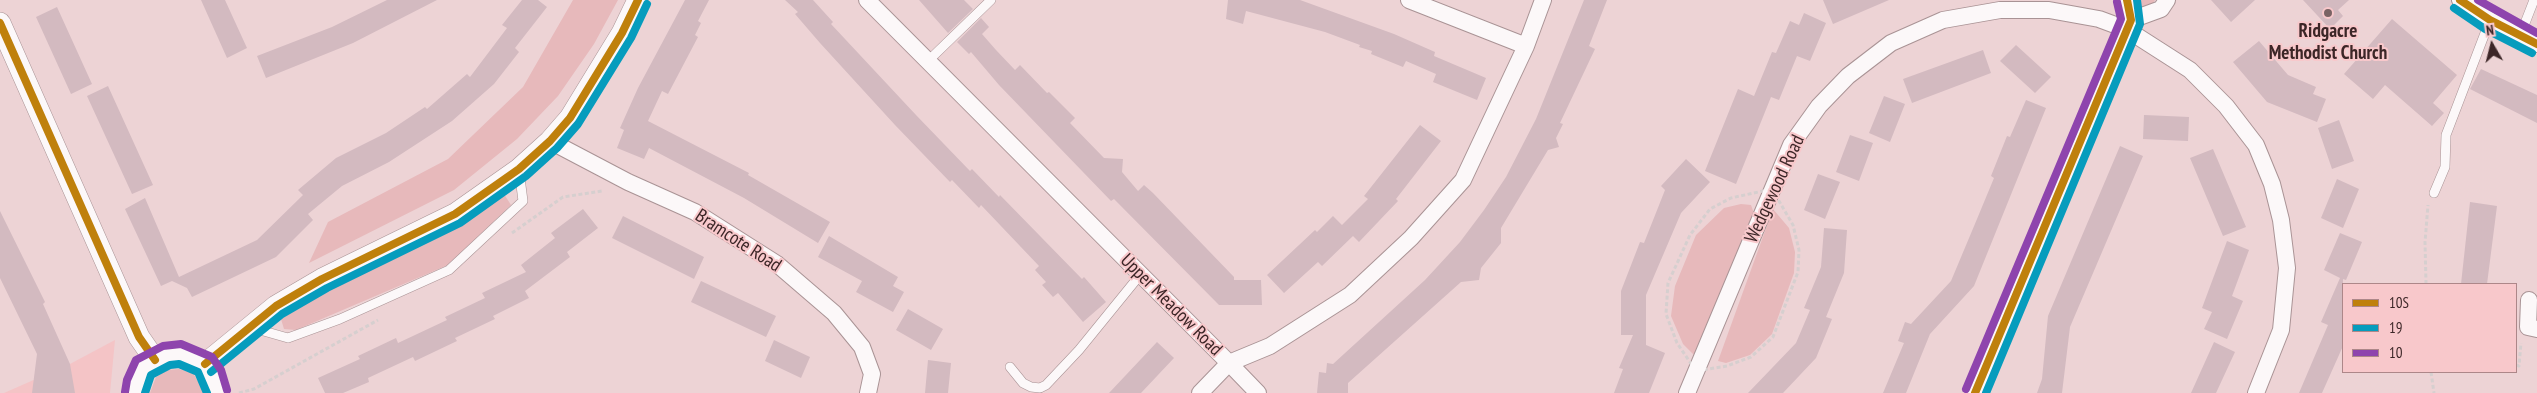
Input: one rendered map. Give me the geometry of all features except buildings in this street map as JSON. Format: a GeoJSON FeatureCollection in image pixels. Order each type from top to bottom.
{"type":"FeatureCollection","features":[{"type":"Feature","properties":{"kind":"street"},"geometry":{"type":"LineString","coordinates":[[205,364],[276,306],[322,279],[455,214],[519,169],[550,140],[575,110],[622,33],[638,0]]}},
{"type":"Feature","properties":{"kind":"street","name":"Upper Meadow Road"},"geometry":{"type":"LineString","coordinates":[[867,0],[1228,363],[1270,346],[1350,295],[1411,238],[1463,180],[1526,46],[1544,0]]}},
{"type":"Feature","properties":{"kind":"street"},"geometry":{"type":"LineString","coordinates":[[1409,0],[1526,46]]}},
{"type":"Feature","properties":{"kind":"street"},"geometry":{"type":"LineString","coordinates":[[1975,393],[2128,24],[2127,0]]}},
{"type":"Feature","properties":{"kind":"street"},"geometry":{"type":"LineString","coordinates":[[2128,24],[2161,9],[2167,0]]}},
{"type":"Feature","properties":{"kind":"street"},"geometry":{"type":"LineString","coordinates":[[2460,0],[2490,20],[2537,44]]}},
{"type":"Feature","properties":{"kind":"street","name":"Wedgewood Road"},"geometry":{"type":"LineString","coordinates":[[1687,393],[1790,146],[1819,106],[1848,76],[1892,43],[1943,20],[2000,10],[2049,10],[2128,24],[2190,70],[2226,106],[2256,145],[2272,184],[2281,220],[2287,268],[2281,330],[2256,393]]}},
{"type":"Feature","properties":{"kind":"street"},"geometry":{"type":"LineString","coordinates":[[0,23],[139,338],[155,360]]}},
{"type":"Feature","properties":{"kind":"street","name":"Bramcote Road"},"geometry":{"type":"LineString","coordinates":[[550,140],[628,182],[695,212],[777,264],[834,313],[862,347],[872,374],[868,393]]}},
{"type":"Feature","properties":{"kind":"street"},"geometry":{"type":"LineString","coordinates":[[2529,300],[2528,327],[2537,328]]}},
{"type":"Feature","properties":{"kind":"street"},"geometry":{"type":"LineString","coordinates":[[136,393],[136,383],[143,368],[155,360],[168,355],[182,354],[205,364],[212,374],[217,393]]}},
{"type":"Feature","properties":{"kind":"street"},"geometry":{"type":"LineString","coordinates":[[1200,393],[1228,363],[1258,393]]}},
{"type":"Feature","properties":{"kind":"lane"},"geometry":{"type":"LineString","coordinates":[[928,61],[992,0]]}},
{"type":"Feature","properties":{"kind":"lane"},"geometry":{"type":"LineString","coordinates":[[2520,36],[2534,0]]}},
{"type":"Feature","properties":{"kind":"lane"},"geometry":{"type":"LineString","coordinates":[[2434,193],[2446,167],[2446,135],[2490,20]]}},
{"type":"Feature","properties":{"kind":"lane"},"geometry":{"type":"LineString","coordinates":[[251,328],[288,338],[340,319],[449,270],[523,201],[519,169]]}},
{"type":"Feature","properties":{"kind":"lane"},"geometry":{"type":"LineString","coordinates":[[1010,367],[1023,383],[1031,387],[1040,388],[1046,385],[1072,357],[1140,275]]}},
{"type":"Feature","properties":{"kind":"path"},"geometry":{"type":"LineString","coordinates":[[2426,283],[2427,208],[2434,193]]}},
{"type":"Feature","properties":{"kind":"path"},"geometry":{"type":"LineString","coordinates":[[2517,365],[2519,366],[2522,335]]}},
{"type":"Feature","properties":{"kind":"path"},"geometry":{"type":"LineString","coordinates":[[2431,373],[2434,393]]}},
{"type":"Feature","properties":{"kind":"shaded area"},"geometry":{"type":"Polygon","coordinates":[[[573,0],[618,0],[594,44],[558,96],[517,139],[454,190],[309,263],[328,222],[448,159],[523,87],[573,0]]]}},
{"type":"Feature","properties":{"kind":"shaded area"},"geometry":{"type":"Polygon","coordinates":[[[2132,0],[2155,0],[2151,6],[2140,11],[2132,6],[2132,0]]]}},
{"type":"Feature","properties":{"kind":"shaded area"},"geometry":{"type":"Polygon","coordinates":[[[504,194],[511,205],[448,265],[296,330],[284,329],[281,319],[338,284],[437,237],[504,194]]]}},
{"type":"Feature","properties":{"kind":"shaded area"},"geometry":{"type":"Polygon","coordinates":[[[1741,204],[1751,205],[1755,216],[1694,355],[1683,344],[1671,316],[1675,286],[1696,235],[1724,208],[1741,204]]]}},
{"type":"Feature","properties":{"kind":"shaded area"},"geometry":{"type":"Polygon","coordinates":[[[1773,209],[1789,228],[1795,252],[1794,273],[1772,334],[1750,355],[1726,363],[1718,361],[1773,209]]]}},
{"type":"Feature","properties":{"kind":"shaded area"},"geometry":{"type":"Polygon","coordinates":[[[115,340],[110,393],[4,393],[70,364],[115,340]]]}},
{"type":"Feature","properties":{"kind":"shaded area"},"geometry":{"type":"Polygon","coordinates":[[[179,369],[193,373],[205,393],[150,393],[156,377],[168,370],[179,369]]]}},
{"type":"Feature","properties":{"kind":"transit line","name":"10S"},"geometry":{"type":"LineString","coordinates":[[205,364],[276,306],[322,279],[455,214],[519,169],[550,141],[570,118],[622,33],[638,0]]}},
{"type":"Feature","properties":{"kind":"transit line","name":"10S"},"geometry":{"type":"LineString","coordinates":[[1975,393],[2131,20],[2127,0]]}},
{"type":"Feature","properties":{"kind":"transit line","name":"19"},"geometry":{"type":"LineString","coordinates":[[1986,393],[2140,24],[2137,0]]}},
{"type":"Feature","properties":{"kind":"transit line","name":"10S"},"geometry":{"type":"LineString","coordinates":[[2460,0],[2490,20],[2537,44]]}},
{"type":"Feature","properties":{"kind":"transit line","name":"10"},"geometry":{"type":"LineString","coordinates":[[2478,0],[2537,33]]}},
{"type":"Feature","properties":{"kind":"transit line","name":"10"},"geometry":{"type":"LineString","coordinates":[[1966,389],[2121,19],[2117,2]]}},
{"type":"Feature","properties":{"kind":"transit line","name":"19"},"geometry":{"type":"LineString","coordinates":[[211,372],[282,314],[327,288],[460,223],[526,176],[557,148],[578,124],[631,38],[647,4]]}},
{"type":"Feature","properties":{"kind":"transit line","name":"19"},"geometry":{"type":"LineString","coordinates":[[2454,8],[2485,29],[2532,53]]}},
{"type":"Feature","properties":{"kind":"transit line","name":"10S"},"geometry":{"type":"LineString","coordinates":[[0,23],[139,337],[155,360]]}},
{"type":"Feature","properties":{"kind":"transit line","name":"10"},"geometry":{"type":"LineString","coordinates":[[125,392],[127,380],[136,360],[163,346],[181,344],[212,357],[221,370],[227,390]]}},
{"type":"Feature","properties":{"kind":"transit line","name":"19"},"geometry":{"type":"LineString","coordinates":[[145,393],[151,375],[170,365],[179,364],[198,372],[207,393]]}},
{"type":"Feature","properties":{"kind":"place","name":"Ridgacre Methodist Church"},"geometry":{"type":"Point","coordinates":[2328,13]}}]}
